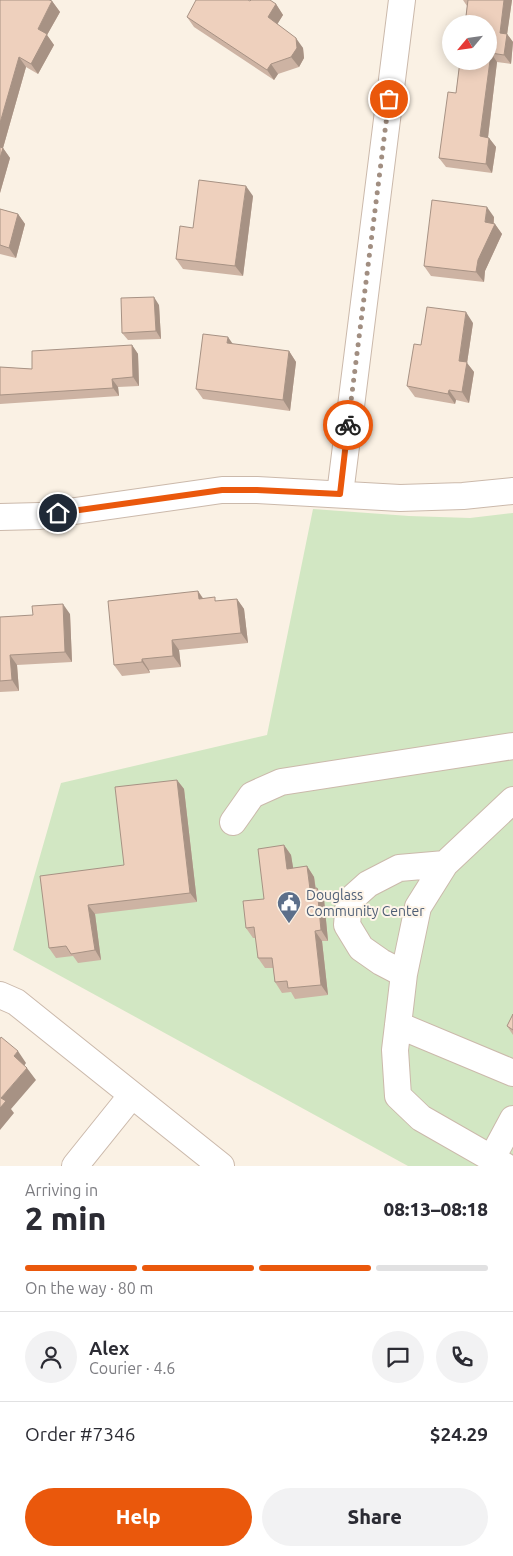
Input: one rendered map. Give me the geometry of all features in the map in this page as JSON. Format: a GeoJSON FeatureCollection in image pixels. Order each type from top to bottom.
{"type":"FeatureCollection","features":[{"type":"Feature","properties":{"kind":"street"},"geometry":{"type":"LineString","coordinates":[[340,494],[402,0]]}},
{"type":"Feature","properties":{"kind":"street"},"geometry":{"type":"LineString","coordinates":[[0,517],[40,516],[222,490],[257,490],[400,498],[463,496],[513,491]]}},
{"type":"Feature","properties":{"kind":"street"},"geometry":{"type":"LineString","coordinates":[[233,822],[252,795],[281,782],[513,746]]}},
{"type":"Feature","properties":{"kind":"street"},"geometry":{"type":"LineString","coordinates":[[513,800],[446,864],[418,908],[404,974],[396,1050],[398,1096],[421,1118],[499,1162],[513,1118]]}},
{"type":"Feature","properties":{"kind":"street"},"geometry":{"type":"LineString","coordinates":[[404,974],[381,962],[361,948],[347,925],[349,901],[368,884],[399,868],[446,864]]}},
{"type":"Feature","properties":{"kind":"street"},"geometry":{"type":"LineString","coordinates":[[0,995],[16,1002],[132,1095],[192,1158],[221,1166]]}},
{"type":"Feature","properties":{"kind":"street"},"geometry":{"type":"LineString","coordinates":[[398,1025],[513,1072]]}},
{"type":"Feature","properties":{"kind":"street"},"geometry":{"type":"LineString","coordinates":[[75,1166],[132,1095]]}},
{"type":"Feature","properties":{"kind":"green space"},"geometry":{"type":"Polygon","coordinates":[[[313,509],[470,518],[513,513],[513,1166],[408,1166],[13,950],[61,783],[267,735],[313,509]]]}},
{"type":"Feature","properties":{"kind":"building"},"geometry":{"type":"Polygon","coordinates":[[[0,0],[52,1],[38,29],[47,34],[31,64],[19,57],[0,123],[0,0]]]}},
{"type":"Feature","properties":{"kind":"building"},"geometry":{"type":"Polygon","coordinates":[[[196,0],[270,0],[276,4],[268,17],[296,38],[297,48],[291,57],[271,64],[267,70],[187,17],[196,0]]]}},
{"type":"Feature","properties":{"kind":"building"},"geometry":{"type":"Polygon","coordinates":[[[468,0],[504,0],[500,33],[507,34],[504,55],[498,54],[498,15],[466,15],[468,0]]]}},
{"type":"Feature","properties":{"kind":"building"},"geometry":{"type":"Polygon","coordinates":[[[459,70],[489,70],[480,136],[489,138],[486,164],[439,158],[448,92],[456,93],[459,70]]]}},
{"type":"Feature","properties":{"kind":"building"},"geometry":{"type":"Polygon","coordinates":[[[0,147],[3,148],[0,158],[0,147]]]}},
{"type":"Feature","properties":{"kind":"building"},"geometry":{"type":"Polygon","coordinates":[[[199,180],[246,186],[235,266],[176,259],[180,226],[193,228],[199,180]]]}},
{"type":"Feature","properties":{"kind":"building"},"geometry":{"type":"Polygon","coordinates":[[[432,200],[487,207],[485,222],[495,224],[478,260],[476,272],[424,266],[432,200]]]}},
{"type":"Feature","properties":{"kind":"building"},"geometry":{"type":"Polygon","coordinates":[[[0,209],[18,214],[9,248],[0,245],[0,209]]]}},
{"type":"Feature","properties":{"kind":"building"},"geometry":{"type":"Polygon","coordinates":[[[154,297],[156,331],[122,333],[121,298],[154,297]]]}},
{"type":"Feature","properties":{"kind":"building"},"geometry":{"type":"Polygon","coordinates":[[[427,307],[466,312],[459,361],[467,362],[462,392],[449,390],[448,394],[407,386],[414,344],[421,345],[427,307]]]}},
{"type":"Feature","properties":{"kind":"building"},"geometry":{"type":"Polygon","coordinates":[[[203,334],[228,337],[227,343],[289,351],[283,400],[196,389],[203,334]]]}},
{"type":"Feature","properties":{"kind":"building"},"geometry":{"type":"Polygon","coordinates":[[[132,345],[133,377],[112,379],[113,388],[0,395],[0,367],[32,369],[32,351],[132,345]]]}},
{"type":"Feature","properties":{"kind":"building"},"geometry":{"type":"Polygon","coordinates":[[[198,591],[199,599],[215,597],[215,601],[237,599],[241,633],[172,640],[173,656],[142,659],[142,662],[114,665],[108,601],[198,591]]]}},
{"type":"Feature","properties":{"kind":"building"},"geometry":{"type":"Polygon","coordinates":[[[63,604],[65,652],[10,655],[12,680],[0,681],[0,617],[33,615],[32,606],[63,604]]]}},
{"type":"Feature","properties":{"kind":"building"},"geometry":{"type":"Polygon","coordinates":[[[177,780],[190,893],[88,905],[95,950],[71,954],[66,946],[49,948],[40,876],[124,865],[115,787],[177,780]]]}},
{"type":"Feature","properties":{"kind":"building","name":"Douglass Community Center"},"geometry":{"type":"Polygon","coordinates":[[[284,845],[287,869],[307,866],[310,889],[317,888],[321,930],[315,931],[321,985],[288,988],[287,981],[275,982],[272,958],[258,958],[254,927],[246,928],[243,901],[264,899],[258,849],[284,845]]]}},
{"type":"Feature","properties":{"kind":"building"},"geometry":{"type":"Polygon","coordinates":[[[513,1014],[513,1030],[507,1026],[513,1014]]]}},
{"type":"Feature","properties":{"kind":"building"},"geometry":{"type":"Polygon","coordinates":[[[1,1037],[18,1051],[14,1056],[27,1068],[1,1098],[6,1101],[0,1108],[0,1039],[1,1037]]]}},
{"type":"Feature","properties":{"kind":"way so far"},"geometry":{"type":"LineString","coordinates":[[348,425],[389,99]]}},
{"type":"Feature","properties":{"kind":"place","name":"Douglass Community Center"},"geometry":{"type":"Point","coordinates":[289,924]}},
{"type":"Feature","properties":{"kind":"route"},"geometry":{"type":"LineString","coordinates":[[58,513],[222,490],[340,494],[348,425]]}}]}
